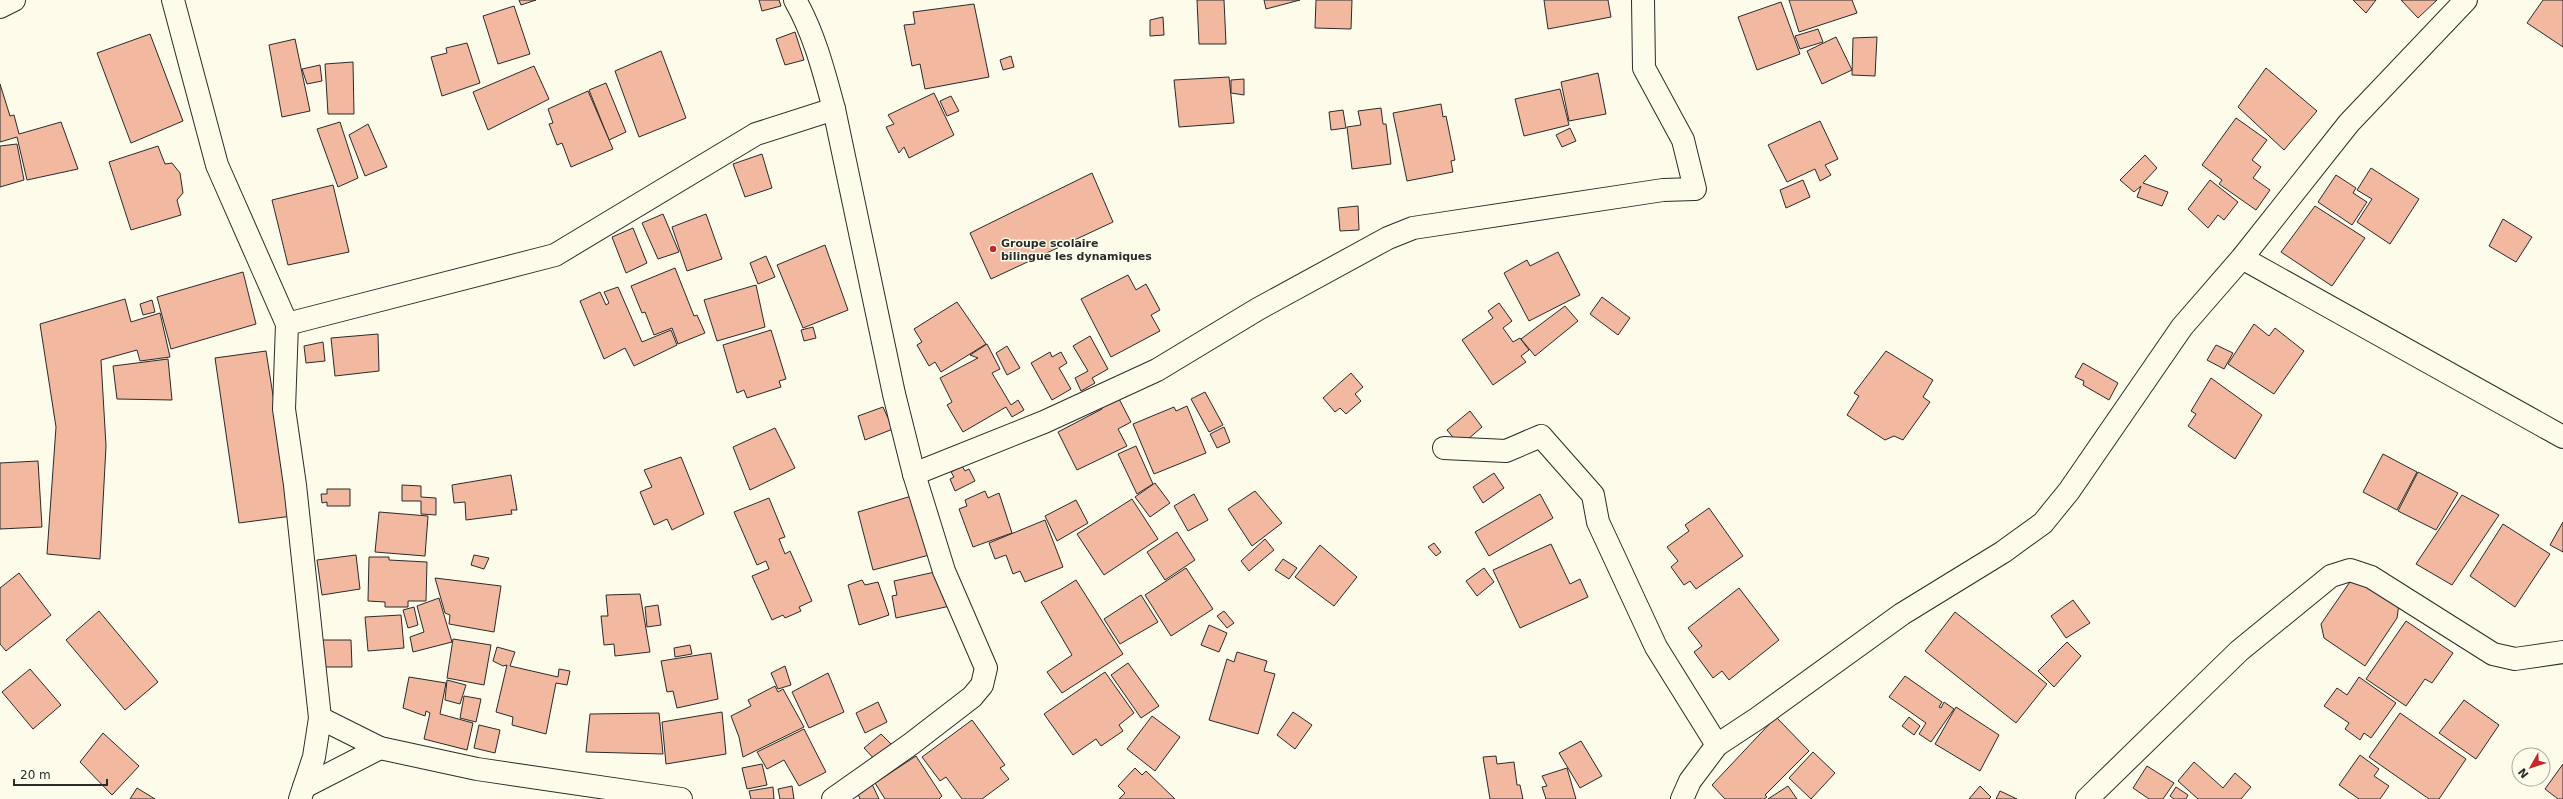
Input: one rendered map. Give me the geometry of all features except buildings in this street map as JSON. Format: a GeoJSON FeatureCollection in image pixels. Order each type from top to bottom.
{"type":"FeatureCollection","features":[{"type":"Feature","properties":{"kind":"street"},"geometry":{"type":"LineString","coordinates":[[0,7],[14,0]]}},
{"type":"Feature","properties":{"kind":"street"},"geometry":{"type":"LineString","coordinates":[[173,0],[218,165],[287,324],[284,409],[295,484],[320,718],[314,757],[302,793]]}},
{"type":"Feature","properties":{"kind":"street"},"geometry":{"type":"LineString","coordinates":[[795,0],[803,14],[822,67],[834,109],[894,394],[914,474],[944,571],[986,668],[982,685],[972,697],[911,744],[833,799]]}},
{"type":"Feature","properties":{"kind":"street"},"geometry":{"type":"LineString","coordinates":[[914,474],[1044,422],[1157,370],[1258,309],[1388,238],[1413,228],[1663,190],[1695,189],[1682,140],[1644,68],[1644,0]]}},
{"type":"Feature","properties":{"kind":"street"},"geometry":{"type":"LineString","coordinates":[[1682,799],[1690,781],[1716,745],[1758,718],[1902,614],[2003,552],[2043,523],[2069,491],[2182,327],[2242,258],[2349,124],[2466,0]]}},
{"type":"Feature","properties":{"kind":"street"},"geometry":{"type":"LineString","coordinates":[[287,324],[555,255],[756,134],[834,109]]}},
{"type":"Feature","properties":{"kind":"street"},"geometry":{"type":"LineString","coordinates":[[2242,258],[2563,437]]}},
{"type":"Feature","properties":{"kind":"street"},"geometry":{"type":"LineString","coordinates":[[1444,448],[1506,451],[1540,436],[1593,496],[1598,522],[1656,647],[1716,745]]}},
{"type":"Feature","properties":{"kind":"street"},"geometry":{"type":"LineString","coordinates":[[2087,799],[2239,651],[2331,576],[2350,570],[2371,577],[2493,654],[2515,659],[2563,652]]}},
{"type":"Feature","properties":{"kind":"street"},"geometry":{"type":"LineString","coordinates":[[320,718],[380,748],[477,769],[681,799]]}},
{"type":"Feature","properties":{"kind":"street"},"geometry":{"type":"LineString","coordinates":[[302,793],[380,748]]}},
{"type":"Feature","properties":{"kind":"place","name":"Groupe scolaire bilingue les dynamiques"},"geometry":{"type":"Point","coordinates":[993,249]}}]}
